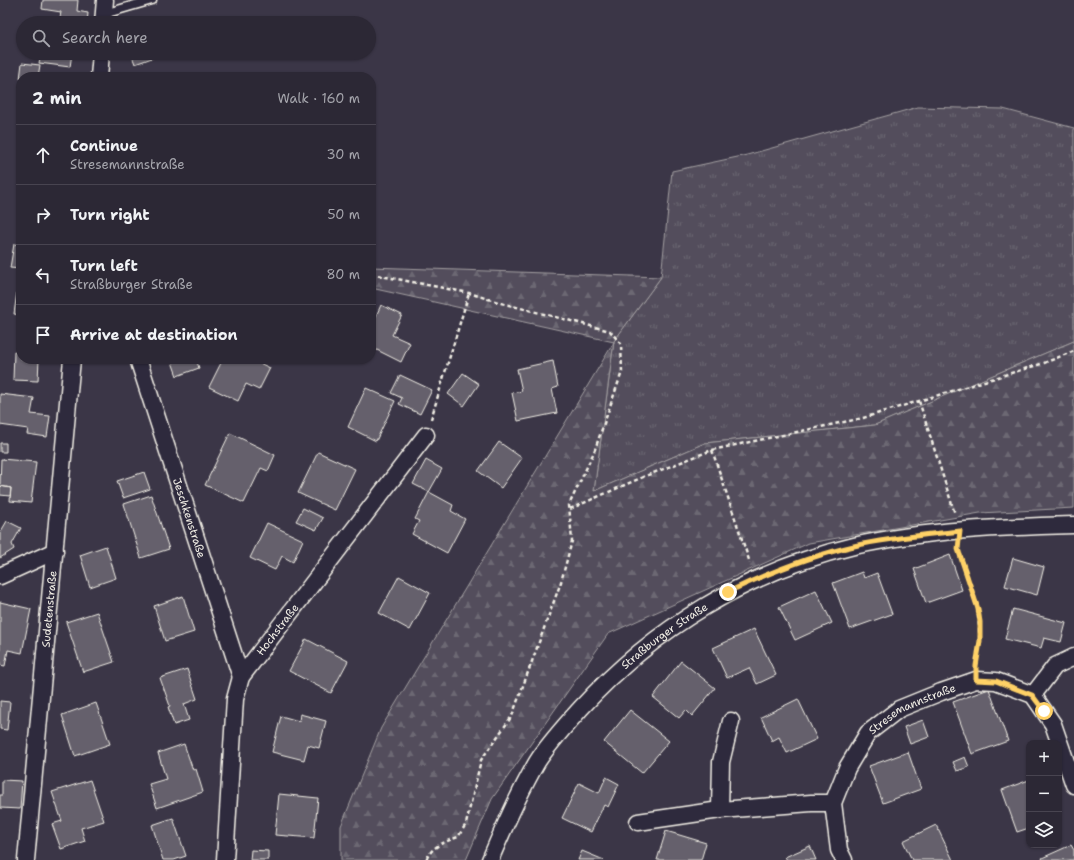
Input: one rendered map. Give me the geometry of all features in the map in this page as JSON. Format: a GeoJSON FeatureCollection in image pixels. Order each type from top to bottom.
{"type":"FeatureCollection","features":[{"type":"Feature","properties":{"kind":"street"},"geometry":{"type":"LineString","coordinates":[[99,72],[100,60]]}},
{"type":"Feature","properties":{"kind":"street","name":"Sudetenstraße"},"geometry":{"type":"LineString","coordinates":[[26,860],[72,364]]}},
{"type":"Feature","properties":{"kind":"street","name":"Jeschkenstraße"},"geometry":{"type":"LineString","coordinates":[[140,364],[240,677]]}},
{"type":"Feature","properties":{"kind":"street","name":"Hochstraße"},"geometry":{"type":"LineString","coordinates":[[225,860],[235,699],[240,677],[426,435]]}},
{"type":"Feature","properties":{"kind":"street","name":"Straßburger Straße"},"geometry":{"type":"LineString","coordinates":[[490,860],[519,795],[538,761],[565,726],[595,692],[627,662],[662,633],[714,600],[756,579],[817,557],[854,546],[912,536],[960,531],[1074,525]]}},
{"type":"Feature","properties":{"kind":"street"},"geometry":{"type":"LineString","coordinates":[[0,576],[55,551]]}},
{"type":"Feature","properties":{"kind":"street"},"geometry":{"type":"LineString","coordinates":[[1074,658],[1055,666],[1032,695],[1053,724],[1074,785]]}},
{"type":"Feature","properties":{"kind":"street","name":"Stresemannstraße"},"geometry":{"type":"LineString","coordinates":[[844,860],[839,850],[833,803],[847,768],[868,733],[899,709],[976,680],[996,681],[1032,695]]}},
{"type":"Feature","properties":{"kind":"street"},"geometry":{"type":"LineString","coordinates":[[720,810],[721,762],[731,721]]}},
{"type":"Feature","properties":{"kind":"street"},"geometry":{"type":"LineString","coordinates":[[638,822],[720,810],[811,803],[833,803]]}},
{"type":"Feature","properties":{"kind":"lane"},"geometry":{"type":"LineString","coordinates":[[104,12],[152,0]]}},
{"type":"Feature","properties":{"kind":"path"},"geometry":{"type":"LineString","coordinates":[[376,275],[469,293],[610,331],[621,344],[622,372],[594,452],[569,505],[572,541],[561,582],[512,716],[480,760],[466,824],[458,837],[439,843],[428,855],[426,860]]}},
{"type":"Feature","properties":{"kind":"path"},"geometry":{"type":"LineString","coordinates":[[426,435],[469,293]]}},
{"type":"Feature","properties":{"kind":"path"},"geometry":{"type":"LineString","coordinates":[[570,509],[643,477],[712,450],[863,418],[1044,363],[1074,351]]}},
{"type":"Feature","properties":{"kind":"path"},"geometry":{"type":"LineString","coordinates":[[919,401],[960,531],[958,549],[978,609],[980,641],[976,666],[976,680]]}},
{"type":"Feature","properties":{"kind":"path"},"geometry":{"type":"LineString","coordinates":[[712,450],[744,549],[756,579]]}},
{"type":"Feature","properties":{"kind":"green space"},"geometry":{"type":"Polygon","coordinates":[[[918,107],[1003,109],[1074,128],[1074,341],[875,425],[705,443],[594,491],[614,341],[661,277],[672,171],[747,155],[918,107]]]}},
{"type":"Feature","properties":{"kind":"green space"},"geometry":{"type":"Polygon","coordinates":[[[376,267],[661,277],[614,342],[376,289],[376,267]]]}},
{"type":"Feature","properties":{"kind":"green space"},"geometry":{"type":"Polygon","coordinates":[[[1074,341],[1074,508],[980,513],[809,543],[608,634],[492,799],[466,860],[341,860],[341,826],[381,728],[614,342],[594,491],[705,443],[875,425],[1074,341]]]}},
{"type":"Feature","properties":{"kind":"building"},"geometry":{"type":"Polygon","coordinates":[[[43,0],[78,0],[77,11],[88,13],[88,16],[60,16],[61,12],[42,9],[43,0]]]}},
{"type":"Feature","properties":{"kind":"building"},"geometry":{"type":"Polygon","coordinates":[[[40,60],[71,60],[70,67],[39,63],[40,60]]]}},
{"type":"Feature","properties":{"kind":"building"},"geometry":{"type":"Polygon","coordinates":[[[134,60],[146,60],[135,64],[134,60]]]}},
{"type":"Feature","properties":{"kind":"building"},"geometry":{"type":"Polygon","coordinates":[[[22,63],[40,65],[39,72],[21,72],[22,63]]]}},
{"type":"Feature","properties":{"kind":"building"},"geometry":{"type":"Polygon","coordinates":[[[14,244],[16,244],[16,269],[10,268],[14,244]]]}},
{"type":"Feature","properties":{"kind":"building"},"geometry":{"type":"Polygon","coordinates":[[[16,299],[16,314],[14,314],[16,299]]]}},
{"type":"Feature","properties":{"kind":"building"},"geometry":{"type":"Polygon","coordinates":[[[381,305],[402,315],[392,335],[410,343],[401,362],[376,350],[376,316],[381,305]]]}},
{"type":"Feature","properties":{"kind":"building"},"geometry":{"type":"Polygon","coordinates":[[[14,352],[16,352],[16,364],[39,364],[38,381],[13,380],[14,352]]]}},
{"type":"Feature","properties":{"kind":"building"},"geometry":{"type":"Polygon","coordinates":[[[553,361],[558,387],[552,389],[557,413],[518,421],[512,393],[522,391],[517,369],[553,361]]]}},
{"type":"Feature","properties":{"kind":"building"},"geometry":{"type":"Polygon","coordinates":[[[173,364],[198,364],[199,368],[177,376],[173,364]]]}},
{"type":"Feature","properties":{"kind":"building"},"geometry":{"type":"Polygon","coordinates":[[[220,364],[262,364],[270,368],[259,390],[246,384],[238,401],[209,387],[220,364]]]}},
{"type":"Feature","properties":{"kind":"building"},"geometry":{"type":"Polygon","coordinates":[[[463,373],[479,384],[464,406],[448,394],[463,373]]]}},
{"type":"Feature","properties":{"kind":"building"},"geometry":{"type":"Polygon","coordinates":[[[400,375],[432,390],[420,414],[399,404],[402,398],[391,393],[400,375]]]}},
{"type":"Feature","properties":{"kind":"building"},"geometry":{"type":"Polygon","coordinates":[[[366,388],[395,401],[376,441],[348,427],[366,388]]]}},
{"type":"Feature","properties":{"kind":"building"},"geometry":{"type":"Polygon","coordinates":[[[0,394],[34,398],[31,414],[50,416],[47,437],[27,434],[28,429],[0,425],[0,394]]]}},
{"type":"Feature","properties":{"kind":"building"},"geometry":{"type":"Polygon","coordinates":[[[230,433],[275,455],[268,471],[261,468],[244,503],[205,485],[230,433]]]}},
{"type":"Feature","properties":{"kind":"building"},"geometry":{"type":"Polygon","coordinates":[[[499,442],[522,458],[501,488],[478,471],[499,442]]]}},
{"type":"Feature","properties":{"kind":"building"},"geometry":{"type":"Polygon","coordinates":[[[0,443],[6,443],[6,452],[0,452],[0,443]]]}},
{"type":"Feature","properties":{"kind":"building"},"geometry":{"type":"Polygon","coordinates":[[[318,452],[355,469],[335,510],[298,493],[318,452]]]}},
{"type":"Feature","properties":{"kind":"building"},"geometry":{"type":"Polygon","coordinates":[[[1,459],[36,462],[31,503],[10,501],[11,488],[0,486],[1,459]]]}},
{"type":"Feature","properties":{"kind":"building"},"geometry":{"type":"Polygon","coordinates":[[[426,460],[442,469],[429,492],[413,484],[426,460]]]}},
{"type":"Feature","properties":{"kind":"building"},"geometry":{"type":"Polygon","coordinates":[[[144,472],[150,489],[123,498],[117,481],[144,472]]]}},
{"type":"Feature","properties":{"kind":"building"},"geometry":{"type":"Polygon","coordinates":[[[0,486],[11,488],[10,496],[0,495],[0,486]]]}},
{"type":"Feature","properties":{"kind":"building"},"geometry":{"type":"Polygon","coordinates":[[[429,492],[453,505],[451,511],[465,519],[447,553],[412,534],[419,521],[415,519],[429,492]]]}},
{"type":"Feature","properties":{"kind":"building"},"geometry":{"type":"Polygon","coordinates":[[[151,495],[169,549],[141,558],[124,504],[151,495]]]}},
{"type":"Feature","properties":{"kind":"building"},"geometry":{"type":"Polygon","coordinates":[[[303,508],[323,518],[316,530],[296,521],[303,508]]]}},
{"type":"Feature","properties":{"kind":"building"},"geometry":{"type":"Polygon","coordinates":[[[7,521],[21,528],[12,544],[14,549],[0,558],[0,533],[7,521]]]}},
{"type":"Feature","properties":{"kind":"building"},"geometry":{"type":"Polygon","coordinates":[[[267,523],[303,540],[293,562],[282,556],[275,570],[250,558],[267,523]]]}},
{"type":"Feature","properties":{"kind":"building"},"geometry":{"type":"Polygon","coordinates":[[[106,546],[116,578],[90,587],[80,555],[106,546]]]}},
{"type":"Feature","properties":{"kind":"building"},"geometry":{"type":"Polygon","coordinates":[[[950,555],[962,590],[926,603],[914,569],[950,555]]]}},
{"type":"Feature","properties":{"kind":"building"},"geometry":{"type":"Polygon","coordinates":[[[1013,558],[1044,567],[1037,595],[1005,586],[1013,558]]]}},
{"type":"Feature","properties":{"kind":"building"},"geometry":{"type":"Polygon","coordinates":[[[862,572],[864,578],[877,573],[892,614],[850,629],[833,583],[862,572]]]}},
{"type":"Feature","properties":{"kind":"building"},"geometry":{"type":"Polygon","coordinates":[[[399,576],[430,593],[410,630],[379,613],[399,576]]]}},
{"type":"Feature","properties":{"kind":"building"},"geometry":{"type":"Polygon","coordinates":[[[816,590],[832,623],[795,640],[779,607],[816,590]]]}},
{"type":"Feature","properties":{"kind":"building"},"geometry":{"type":"Polygon","coordinates":[[[183,596],[194,632],[165,641],[154,606],[183,596]]]}},
{"type":"Feature","properties":{"kind":"building"},"geometry":{"type":"Polygon","coordinates":[[[0,602],[31,609],[22,653],[8,650],[5,666],[0,665],[0,602]]]}},
{"type":"Feature","properties":{"kind":"building"},"geometry":{"type":"Polygon","coordinates":[[[1013,609],[1066,623],[1061,642],[1044,638],[1041,648],[1005,639],[1013,609]]]}},
{"type":"Feature","properties":{"kind":"building"},"geometry":{"type":"Polygon","coordinates":[[[97,612],[114,662],[83,672],[66,622],[97,612]]]}},
{"type":"Feature","properties":{"kind":"building"},"geometry":{"type":"Polygon","coordinates":[[[754,629],[776,675],[757,684],[749,668],[727,678],[713,648],[754,629]]]}},
{"type":"Feature","properties":{"kind":"building"},"geometry":{"type":"Polygon","coordinates":[[[306,639],[348,661],[331,693],[289,671],[306,639]]]}},
{"type":"Feature","properties":{"kind":"building"},"geometry":{"type":"Polygon","coordinates":[[[681,661],[715,688],[692,716],[686,710],[679,718],[653,697],[681,661]]]}},
{"type":"Feature","properties":{"kind":"building"},"geometry":{"type":"Polygon","coordinates":[[[187,669],[197,699],[184,704],[189,720],[174,725],[168,707],[170,706],[160,678],[187,669]]]}},
{"type":"Feature","properties":{"kind":"building"},"geometry":{"type":"Polygon","coordinates":[[[989,689],[1008,741],[972,754],[953,702],[989,689]]]}},
{"type":"Feature","properties":{"kind":"building"},"geometry":{"type":"Polygon","coordinates":[[[798,699],[817,739],[787,753],[779,737],[772,741],[761,717],[798,699]]]}},
{"type":"Feature","properties":{"kind":"building"},"geometry":{"type":"Polygon","coordinates":[[[0,701],[10,702],[7,730],[0,729],[0,701]]]}},
{"type":"Feature","properties":{"kind":"building"},"geometry":{"type":"Polygon","coordinates":[[[96,703],[110,744],[75,756],[62,715],[96,703]]]}},
{"type":"Feature","properties":{"kind":"building"},"geometry":{"type":"Polygon","coordinates":[[[630,710],[669,741],[642,773],[604,742],[630,710]]]}},
{"type":"Feature","properties":{"kind":"building"},"geometry":{"type":"Polygon","coordinates":[[[300,714],[326,721],[319,748],[308,745],[304,760],[272,752],[281,716],[299,721],[300,714]]]}},
{"type":"Feature","properties":{"kind":"building"},"geometry":{"type":"Polygon","coordinates":[[[923,720],[929,737],[910,744],[904,727],[923,720]]]}},
{"type":"Feature","properties":{"kind":"building"},"geometry":{"type":"Polygon","coordinates":[[[184,744],[193,770],[196,769],[203,792],[157,808],[149,784],[166,779],[158,753],[184,744]]]}},
{"type":"Feature","properties":{"kind":"building"},"geometry":{"type":"Polygon","coordinates":[[[908,752],[921,789],[883,803],[869,766],[908,752]]]}},
{"type":"Feature","properties":{"kind":"building"},"geometry":{"type":"Polygon","coordinates":[[[965,757],[969,767],[957,771],[953,762],[965,757]]]}},
{"type":"Feature","properties":{"kind":"building"},"geometry":{"type":"Polygon","coordinates":[[[606,777],[619,784],[608,807],[604,805],[591,832],[562,818],[579,783],[599,793],[606,777]]]}},
{"type":"Feature","properties":{"kind":"building"},"geometry":{"type":"Polygon","coordinates":[[[2,780],[22,781],[20,809],[0,808],[2,780]]]}},
{"type":"Feature","properties":{"kind":"building"},"geometry":{"type":"Polygon","coordinates":[[[90,780],[104,821],[81,828],[85,841],[61,849],[52,824],[62,821],[52,792],[90,780]]]}},
{"type":"Feature","properties":{"kind":"building"},"geometry":{"type":"Polygon","coordinates":[[[1026,781],[1026,829],[1017,832],[1002,790],[1026,781]]]}},
{"type":"Feature","properties":{"kind":"building"},"geometry":{"type":"Polygon","coordinates":[[[279,794],[318,798],[314,838],[275,835],[279,794]]]}},
{"type":"Feature","properties":{"kind":"building"},"geometry":{"type":"Polygon","coordinates":[[[173,818],[186,856],[174,860],[163,860],[152,825],[173,818]]]}},
{"type":"Feature","properties":{"kind":"building"},"geometry":{"type":"Polygon","coordinates":[[[936,825],[953,860],[912,860],[903,841],[936,825]]]}},
{"type":"Feature","properties":{"kind":"building"},"geometry":{"type":"Polygon","coordinates":[[[666,831],[706,843],[701,860],[657,860],[666,831]]]}},
{"type":"Feature","properties":{"kind":"building"},"geometry":{"type":"Polygon","coordinates":[[[1071,845],[1074,850],[1074,860],[1043,860],[1042,858],[1071,845]]]}},
{"type":"Feature","properties":{"kind":"building"},"geometry":{"type":"Polygon","coordinates":[[[810,846],[816,860],[787,860],[785,857],[810,846]]]}},
{"type":"Feature","properties":{"kind":"building"},"geometry":{"type":"Polygon","coordinates":[[[251,850],[268,851],[268,860],[250,860],[251,850]]]}},
{"type":"Feature","properties":{"kind":"building"},"geometry":{"type":"Polygon","coordinates":[[[582,851],[604,860],[578,860],[582,851]]]}},
{"type":"Feature","properties":{"kind":"route"},"geometry":{"type":"LineString","coordinates":[[728,592],[786,567],[854,546],[926,534],[960,531],[958,549],[972,589],[980,622],[980,641],[976,666],[976,680],[996,681],[1032,695],[1044,711]]}}]}
